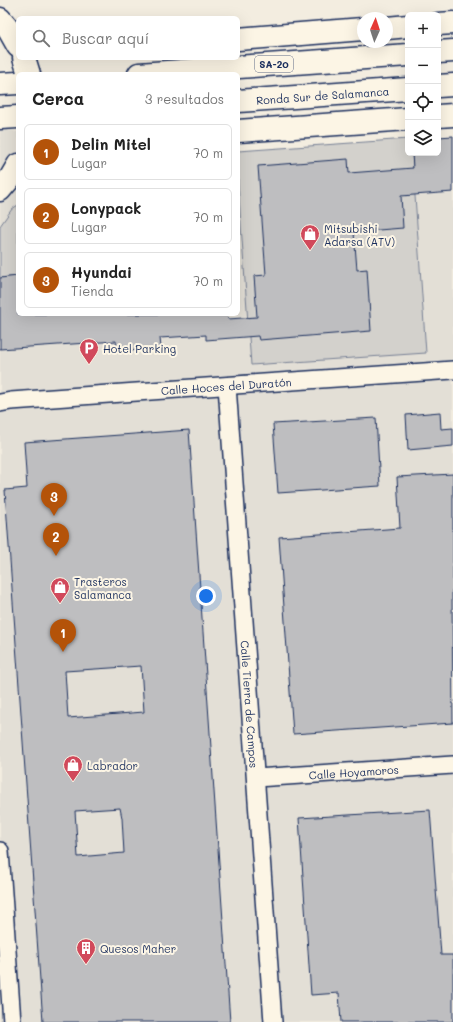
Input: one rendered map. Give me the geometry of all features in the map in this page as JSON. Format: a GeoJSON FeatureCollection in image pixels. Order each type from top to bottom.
{"type":"FeatureCollection","features":[{"type":"Feature","properties":{"kind":"highway"},"geometry":{"type":"LineString","coordinates":[[441,24],[453,23]]}},
{"type":"Feature","properties":{"kind":"highway"},"geometry":{"type":"LineString","coordinates":[[393,27],[405,26]]}},
{"type":"Feature","properties":{"kind":"highway"},"geometry":{"type":"LineString","coordinates":[[240,39],[357,29]]}},
{"type":"Feature","properties":{"kind":"highway"},"geometry":{"type":"LineString","coordinates":[[441,52],[453,51]]}},
{"type":"Feature","properties":{"kind":"highway","name":"SA-20"},"geometry":{"type":"LineString","coordinates":[[166,72],[405,54]]}},
{"type":"Feature","properties":{"kind":"highway"},"geometry":{"type":"LineString","coordinates":[[25,60],[28,72]]}},
{"type":"Feature","properties":{"kind":"highway"},"geometry":{"type":"LineString","coordinates":[[0,84],[16,83]]}},
{"type":"Feature","properties":{"kind":"highway"},"geometry":{"type":"LineString","coordinates":[[441,86],[453,85]]}},
{"type":"Feature","properties":{"kind":"highway","name":"Ronda Sur de Salamanca"},"geometry":{"type":"LineString","coordinates":[[240,101],[405,89]]}},
{"type":"Feature","properties":{"kind":"highway"},"geometry":{"type":"LineString","coordinates":[[441,116],[453,115]]}},
{"type":"Feature","properties":{"kind":"highway"},"geometry":{"type":"LineString","coordinates":[[0,118],[16,117]]}},
{"type":"Feature","properties":{"kind":"highway"},"geometry":{"type":"LineString","coordinates":[[240,131],[405,118]]}},
{"type":"Feature","properties":{"kind":"street","name":"Calle Hoces del Duratón"},"geometry":{"type":"LineString","coordinates":[[0,403],[149,390],[453,370]]}},
{"type":"Feature","properties":{"kind":"street","name":"Calle Tierra de Campos"},"geometry":{"type":"LineString","coordinates":[[226,386],[273,1022]]}},
{"type":"Feature","properties":{"kind":"street","name":"Calle Hoyamoros"},"geometry":{"type":"LineString","coordinates":[[256,778],[453,765]]}},
{"type":"Feature","properties":{"kind":"street"},"geometry":{"type":"LineString","coordinates":[[0,851],[12,1022]]}},
{"type":"Feature","properties":{"kind":"shaded area"},"geometry":{"type":"Polygon","coordinates":[[[0,128],[16,132],[16,316],[240,316],[240,151],[405,139],[405,156],[441,156],[441,137],[453,136],[453,1022],[0,1022],[0,128]]]}},
{"type":"Feature","properties":{"kind":"shaded area"},"geometry":{"type":"Polygon","coordinates":[[[405,139],[405,156],[412,156],[426,353],[251,365],[240,211],[240,151],[405,139]]]}},
{"type":"Feature","properties":{"kind":"shaded area"},"geometry":{"type":"Polygon","coordinates":[[[16,206],[16,276],[0,278],[0,226],[12,209],[16,206]]]}},
{"type":"Feature","properties":{"kind":"building","name":"Mitsubishi Adarsa (ATV)"},"geometry":{"type":"Polygon","coordinates":[[[453,136],[453,192],[401,196],[403,228],[354,232],[357,270],[367,269],[371,331],[259,340],[258,336],[206,340],[206,335],[160,338],[161,348],[117,352],[116,341],[0,349],[0,278],[16,276],[16,316],[227,316],[228,319],[257,317],[254,276],[266,275],[258,166],[348,159],[349,173],[413,168],[412,156],[441,156],[441,137],[453,136]]]}},
{"type":"Feature","properties":{"kind":"building"},"geometry":{"type":"Polygon","coordinates":[[[440,412],[441,429],[453,428],[453,446],[408,450],[406,415],[440,412]]]}},
{"type":"Feature","properties":{"kind":"building"},"geometry":{"type":"Polygon","coordinates":[[[376,418],[380,486],[278,493],[273,424],[376,418]]]}},
{"type":"Feature","properties":{"kind":"building"},"geometry":{"type":"Polygon","coordinates":[[[189,430],[230,1022],[43,1022],[5,490],[27,488],[24,442],[189,430]],[[141,666],[65,671],[68,718],[144,712],[141,666]],[[120,808],[75,811],[78,857],[124,853],[120,808]]]}},
{"type":"Feature","properties":{"kind":"building"},"geometry":{"type":"Polygon","coordinates":[[[453,474],[453,723],[293,734],[279,537],[400,528],[397,477],[453,474]]]}},
{"type":"Feature","properties":{"kind":"building"},"geometry":{"type":"Polygon","coordinates":[[[430,810],[441,955],[453,955],[453,1022],[341,1022],[339,993],[311,995],[299,818],[430,810]]]}},
{"type":"Feature","properties":{"kind":"place","name":"Mitsubishi Adarsa (ATV)"},"geometry":{"type":"Point","coordinates":[310,251]}},
{"type":"Feature","properties":{"kind":"place","name":"Hotel Parking"},"geometry":{"type":"Point","coordinates":[89,365]}},
{"type":"Feature","properties":{"kind":"place","name":"Hyundai"},"geometry":{"type":"Point","coordinates":[54,516]}},
{"type":"Feature","properties":{"kind":"place","name":"Lonypack"},"geometry":{"type":"Point","coordinates":[56,556]}},
{"type":"Feature","properties":{"kind":"place","name":"Trasteros Salamanca"},"geometry":{"type":"Point","coordinates":[60,604]}},
{"type":"Feature","properties":{"kind":"place","name":"Delin Mitel"},"geometry":{"type":"Point","coordinates":[63,652]}},
{"type":"Feature","properties":{"kind":"place","name":"Labrador"},"geometry":{"type":"Point","coordinates":[73,782]}},
{"type":"Feature","properties":{"kind":"place","name":"Quesos Maher"},"geometry":{"type":"Point","coordinates":[86,965]}}]}
